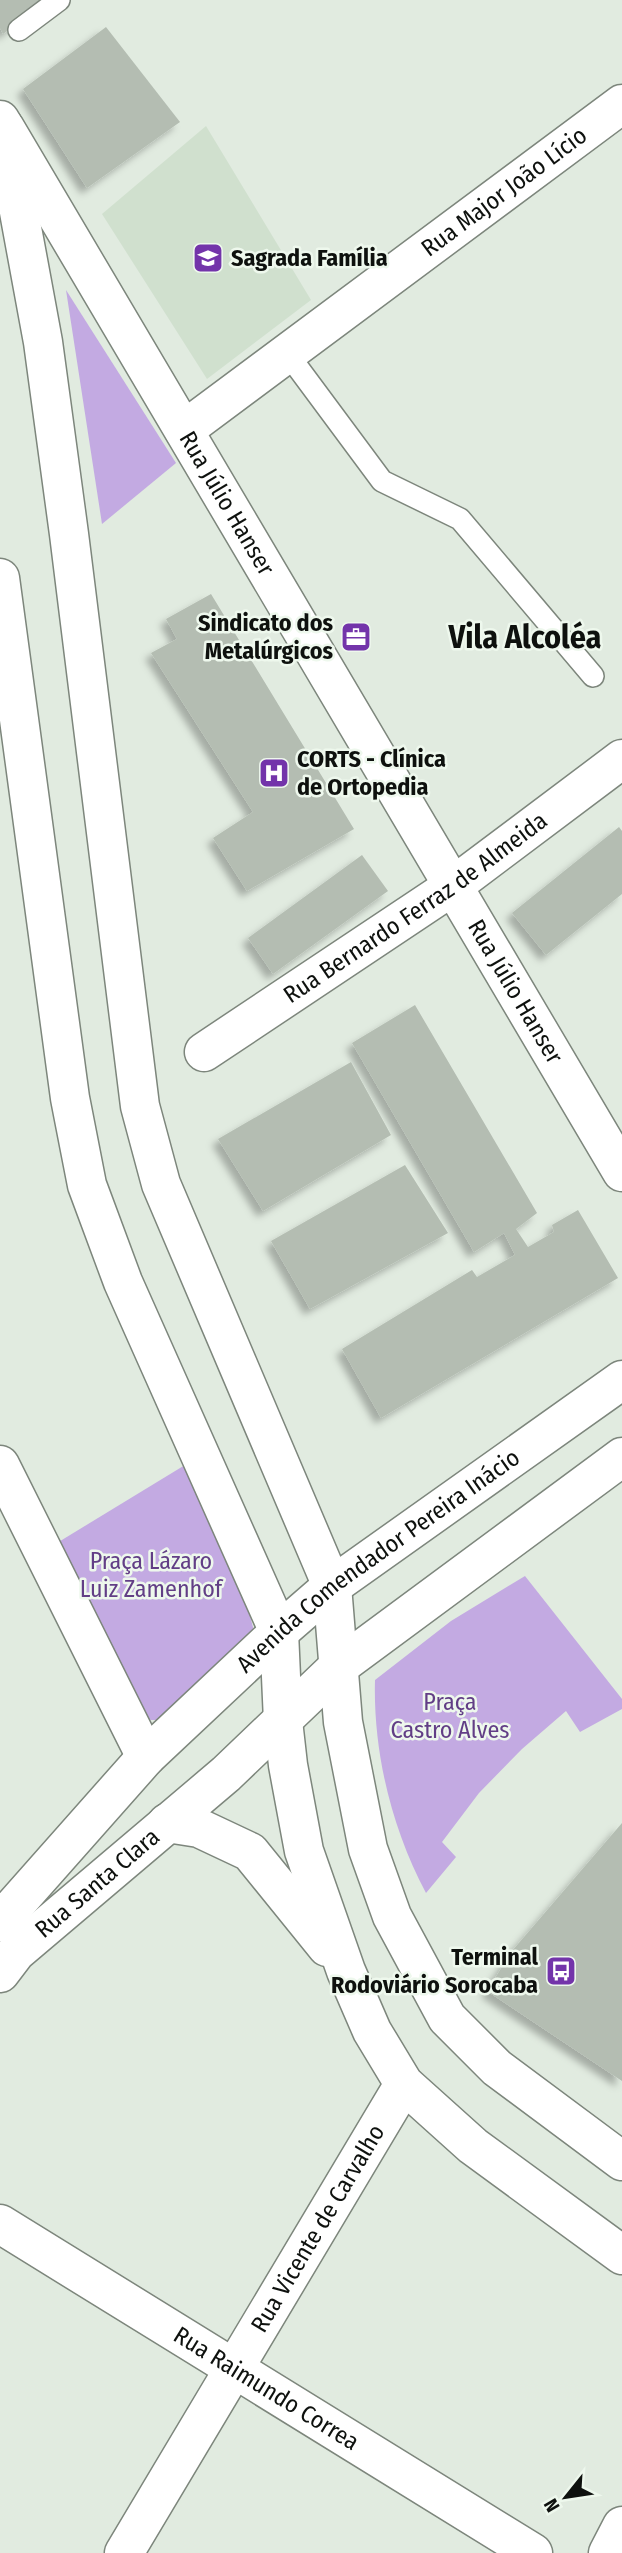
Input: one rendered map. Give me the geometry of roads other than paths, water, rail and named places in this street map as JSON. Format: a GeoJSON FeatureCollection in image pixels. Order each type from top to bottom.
{"type":"FeatureCollection","features":[{"type":"Feature","properties":{"kind":"main road","name":"Rua Major João Lício"},"geometry":{"type":"LineString","coordinates":[[184,430],[622,104]]}},
{"type":"Feature","properties":{"kind":"main road","name":"Rua Júlio Hanser"},"geometry":{"type":"LineString","coordinates":[[1,122],[622,1172]]}},
{"type":"Feature","properties":{"kind":"main road"},"geometry":{"type":"LineString","coordinates":[[1,122],[43,342],[141,1106],[161,1184],[332,1586],[343,1722],[368,1849],[392,1916],[447,2018],[497,2068],[622,2161]]}},
{"type":"Feature","properties":{"kind":"main road"},"geometry":{"type":"LineString","coordinates":[[0,579],[6,666],[70,1098],[87,1185],[123,1282],[279,1632],[283,1721],[303,1851],[346,1971],[372,2031],[404,2084],[472,2146],[622,2255]]}},
{"type":"Feature","properties":{"kind":"main road","name":"Rua Bernardo Ferraz de Almeida"},"geometry":{"type":"LineString","coordinates":[[204,1052],[453,886],[622,759]]}},
{"type":"Feature","properties":{"kind":"main road","name":"Avenida Comendador Pereira Inácio"},"geometry":{"type":"LineString","coordinates":[[0,1922],[146,1757],[279,1632],[332,1586],[622,1380]]}},
{"type":"Feature","properties":{"kind":"main road"},"geometry":{"type":"LineString","coordinates":[[167,1823],[226,1774],[338,1667],[622,1457]]}},
{"type":"Feature","properties":{"kind":"main road"},"geometry":{"type":"LineString","coordinates":[[0,1465],[146,1757]]}},
{"type":"Feature","properties":{"kind":"main road"},"geometry":{"type":"LineString","coordinates":[[167,1823],[199,1828],[250,1852],[346,1971]]}},
{"type":"Feature","properties":{"kind":"main road","name":"Rua Santa Clara"},"geometry":{"type":"LineString","coordinates":[[0,1973],[16,1952],[167,1823]]}},
{"type":"Feature","properties":{"kind":"main road","name":"Rua Vicente de Carvalho"},"geometry":{"type":"LineString","coordinates":[[124,2553],[404,2084]]}},
{"type":"Feature","properties":{"kind":"main road","name":"Rua Raimundo Correa"},"geometry":{"type":"LineString","coordinates":[[0,2224],[533,2553]]}},
{"type":"Feature","properties":{"kind":"main road"},"geometry":{"type":"LineString","coordinates":[[608,2553],[622,2526]]}},
{"type":"Feature","properties":{"kind":"lane"},"geometry":{"type":"LineString","coordinates":[[19,30],[59,0]]}},
{"type":"Feature","properties":{"kind":"lane"},"geometry":{"type":"LineString","coordinates":[[287,354],[382,481],[460,519],[593,676]]}},
{"type":"Feature","properties":{"kind":"place","name":"Sagrada Família"},"geometry":{"type":"Point","coordinates":[208,258]}},
{"type":"Feature","properties":{"kind":"place","name":"Sindicato dos Metalúrgicos"},"geometry":{"type":"Point","coordinates":[356,637]}},
{"type":"Feature","properties":{"kind":"place","name":"CORTS - Clínica de Ortopedia"},"geometry":{"type":"Point","coordinates":[274,773]}},
{"type":"Feature","properties":{"kind":"place","name":"Terminal Rodoviário Sorocaba"},"geometry":{"type":"Point","coordinates":[561,1971]}},
{"type":"Feature","properties":{"kind":"district","name":"Vila Alcoléa"},"geometry":{"type":"Point","coordinates":[525,637]}},
{"type":"Feature","properties":{"kind":"park label","name":"Praça Lázaro Luiz Zamenhof"},"geometry":{"type":"Point","coordinates":[151,1575]}},
{"type":"Feature","properties":{"kind":"park label","name":"Praça Castro Alves"},"geometry":{"type":"Point","coordinates":[450,1716]}}]}
